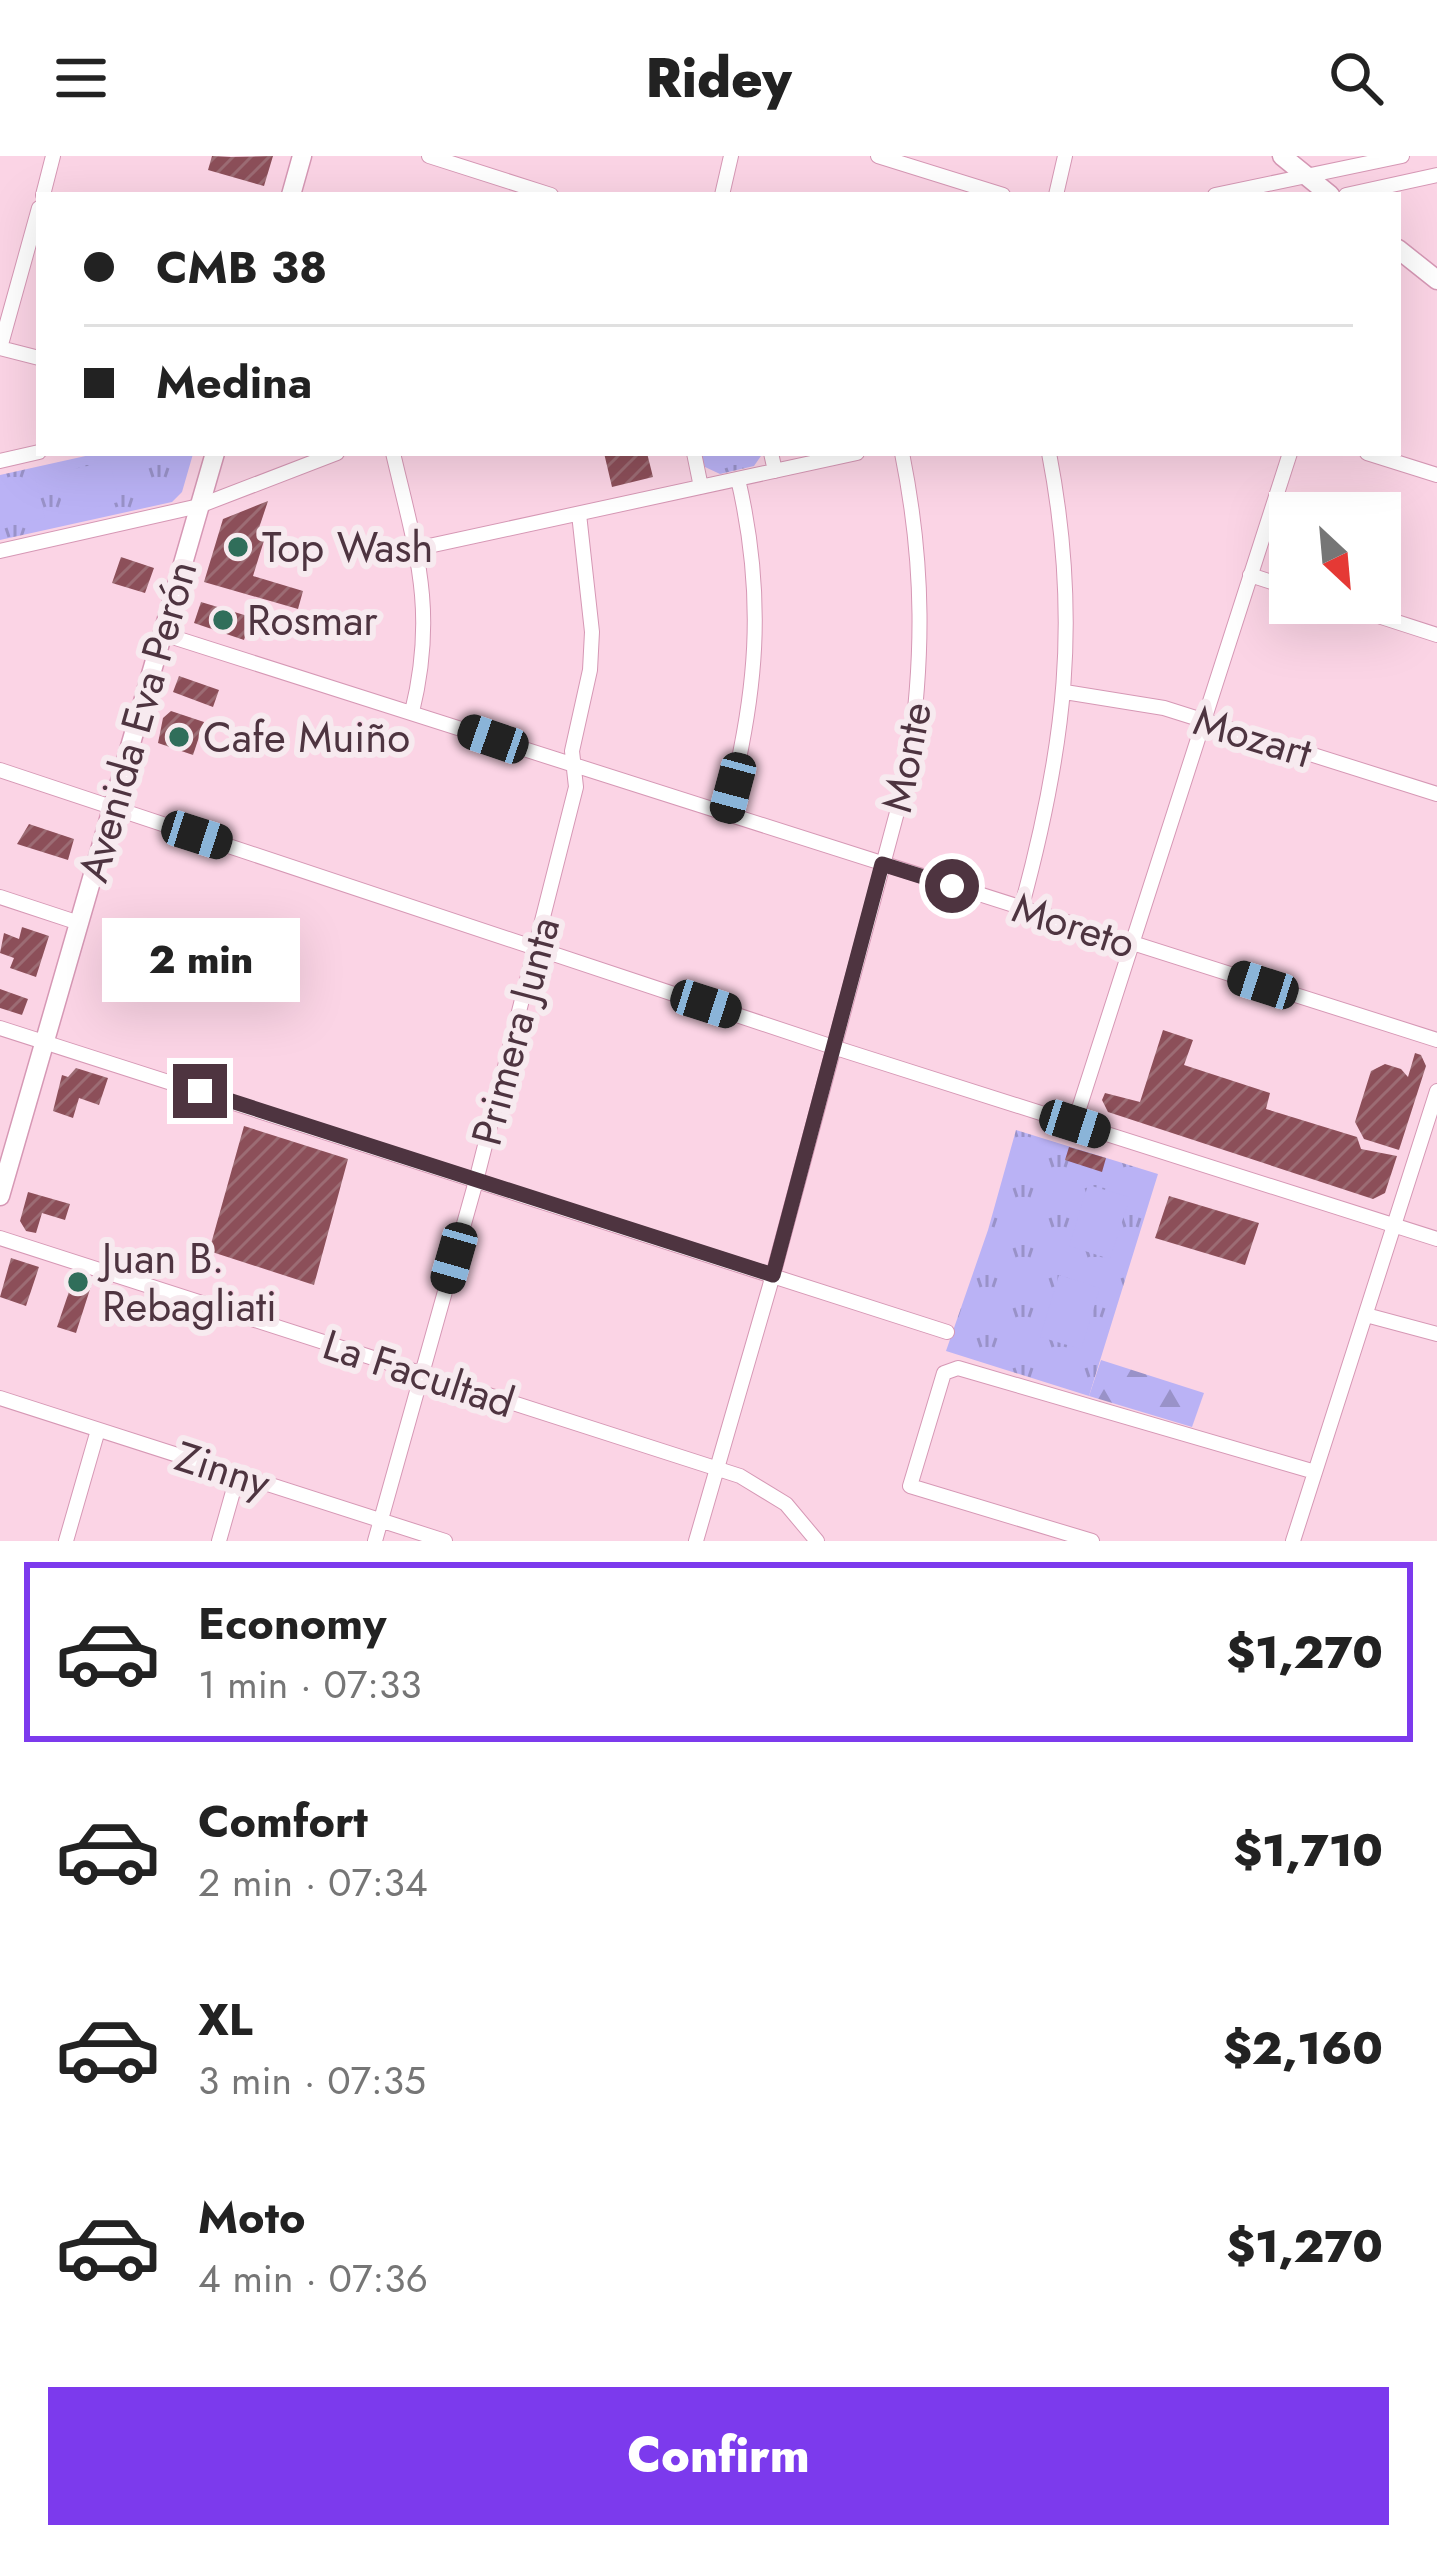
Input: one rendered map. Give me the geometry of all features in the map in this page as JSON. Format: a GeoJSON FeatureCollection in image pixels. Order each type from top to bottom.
{"type":"FeatureCollection","features":[{"type":"Feature","properties":{"kind":"main road"},"geometry":{"type":"LineString","coordinates":[[292,192],[302,156]]}},
{"type":"Feature","properties":{"kind":"main road"},"geometry":{"type":"LineString","coordinates":[[1282,156],[1326,192]]}},
{"type":"Feature","properties":{"kind":"main road"},"geometry":{"type":"LineString","coordinates":[[1401,250],[1437,280]]}},
{"type":"Feature","properties":{"kind":"main road","name":"Avenida Eva Perón"},"geometry":{"type":"LineString","coordinates":[[0,1194],[214,456]]}},
{"type":"Feature","properties":{"kind":"street"},"geometry":{"type":"LineString","coordinates":[[44,192],[53,156]]}},
{"type":"Feature","properties":{"kind":"street"},"geometry":{"type":"LineString","coordinates":[[429,156],[542,192]]}},
{"type":"Feature","properties":{"kind":"street"},"geometry":{"type":"LineString","coordinates":[[723,192],[731,156]]}},
{"type":"Feature","properties":{"kind":"street"},"geometry":{"type":"LineString","coordinates":[[878,156],[993,192]]}},
{"type":"Feature","properties":{"kind":"street"},"geometry":{"type":"LineString","coordinates":[[1057,192],[1065,156]]}},
{"type":"Feature","properties":{"kind":"street"},"geometry":{"type":"LineString","coordinates":[[1228,192],[1402,156]]}},
{"type":"Feature","properties":{"kind":"street"},"geometry":{"type":"LineString","coordinates":[[1360,192],[1437,175]]}},
{"type":"Feature","properties":{"kind":"street"},"geometry":{"type":"LineString","coordinates":[[36,219],[0,348],[36,357]]}},
{"type":"Feature","properties":{"kind":"street"},"geometry":{"type":"LineString","coordinates":[[0,461],[36,453]]}},
{"type":"Feature","properties":{"kind":"street"},"geometry":{"type":"LineString","coordinates":[[0,551],[199,506],[329,456]]}},
{"type":"Feature","properties":{"kind":"street"},"geometry":{"type":"LineString","coordinates":[[394,456],[415,549],[426,633],[412,712]]}},
{"type":"Feature","properties":{"kind":"street"},"geometry":{"type":"LineString","coordinates":[[695,456],[701,487]]}},
{"type":"Feature","properties":{"kind":"street"},"geometry":{"type":"LineString","coordinates":[[772,456],[775,471]]}},
{"type":"Feature","properties":{"kind":"street"},"geometry":{"type":"LineString","coordinates":[[415,549],[843,456]]}},
{"type":"Feature","properties":{"kind":"street","name":"Monte"},"geometry":{"type":"LineString","coordinates":[[696,1541],[907,776],[921,673],[918,551],[902,456]]}},
{"type":"Feature","properties":{"kind":"street"},"geometry":{"type":"LineString","coordinates":[[1021,909],[1050,798],[1066,692],[1064,547],[1049,456]]}},
{"type":"Feature","properties":{"kind":"street"},"geometry":{"type":"LineString","coordinates":[[1075,1124],[1289,456]]}},
{"type":"Feature","properties":{"kind":"street"},"geometry":{"type":"LineString","coordinates":[[1376,456],[1437,476]]}},
{"type":"Feature","properties":{"kind":"street"},"geometry":{"type":"LineString","coordinates":[[726,814],[746,741],[757,650],[754,574],[738,479]]}},
{"type":"Feature","properties":{"kind":"street","name":"Primera Junta"},"geometry":{"type":"LineString","coordinates":[[375,1541],[476,1181],[576,787],[572,751],[590,670],[592,632],[579,514]]}},
{"type":"Feature","properties":{"kind":"street"},"geometry":{"type":"LineString","coordinates":[[1250,575],[1269,581]]}},
{"type":"Feature","properties":{"kind":"street"},"geometry":{"type":"LineString","coordinates":[[1401,623],[1437,634]]}},
{"type":"Feature","properties":{"kind":"street","name":"Moreto"},"geometry":{"type":"LineString","coordinates":[[163,634],[1437,1040]]}},
{"type":"Feature","properties":{"kind":"street","name":"Mozart"},"geometry":{"type":"LineString","coordinates":[[1066,692],[1133,700],[1437,794]]}},
{"type":"Feature","properties":{"kind":"street"},"geometry":{"type":"LineString","coordinates":[[0,770],[833,1047],[1437,1239]]}},
{"type":"Feature","properties":{"kind":"street"},"geometry":{"type":"LineString","coordinates":[[0,897],[79,923]]}},
{"type":"Feature","properties":{"kind":"street"},"geometry":{"type":"LineString","coordinates":[[0,1028],[282,1125],[476,1181],[947,1332]]}},
{"type":"Feature","properties":{"kind":"street"},"geometry":{"type":"LineString","coordinates":[[1294,1541],[1437,1091]]}},
{"type":"Feature","properties":{"kind":"street","name":"La Facultad"},"geometry":{"type":"LineString","coordinates":[[0,1238],[717,1468],[768,1490],[803,1520],[817,1541]]}},
{"type":"Feature","properties":{"kind":"street"},"geometry":{"type":"LineString","coordinates":[[1366,1315],[1437,1334]]}},
{"type":"Feature","properties":{"kind":"street"},"geometry":{"type":"LineString","coordinates":[[1092,1541],[910,1486],[944,1373],[958,1368],[1315,1472]]}},
{"type":"Feature","properties":{"kind":"street","name":"Zinny"},"geometry":{"type":"LineString","coordinates":[[0,1398],[445,1541]]}},
{"type":"Feature","properties":{"kind":"street"},"geometry":{"type":"LineString","coordinates":[[66,1541],[98,1430]]}},
{"type":"Feature","properties":{"kind":"street"},"geometry":{"type":"LineString","coordinates":[[219,1541],[238,1474]]}},
{"type":"Feature","properties":{"kind":"green space"},"geometry":{"type":"Polygon","coordinates":[[[86,456],[192,456],[182,492],[172,502],[0,540],[0,475],[86,456]]]}},
{"type":"Feature","properties":{"kind":"green space"},"geometry":{"type":"Polygon","coordinates":[[[701,456],[761,456],[754,466],[720,474],[705,467],[701,456]]]}},
{"type":"Feature","properties":{"kind":"green space"},"geometry":{"type":"Polygon","coordinates":[[[110,461],[119,502],[64,514],[55,473],[110,461]]]}},
{"type":"Feature","properties":{"kind":"green space"},"geometry":{"type":"Polygon","coordinates":[[[35,478],[45,518],[0,527],[0,485],[35,478]]]}},
{"type":"Feature","properties":{"kind":"green space"},"geometry":{"type":"Polygon","coordinates":[[[1016,1130],[1158,1174],[1089,1396],[946,1351],[1016,1130]]]}},
{"type":"Feature","properties":{"kind":"green space"},"geometry":{"type":"Polygon","coordinates":[[[1088,1185],[1130,1197],[1110,1259],[1069,1246],[1088,1185]]]}},
{"type":"Feature","properties":{"kind":"green space"},"geometry":{"type":"Polygon","coordinates":[[[1059,1275],[1100,1288],[1081,1349],[1040,1337],[1059,1275]]]}},
{"type":"Feature","properties":{"kind":"green space"},"geometry":{"type":"Polygon","coordinates":[[[1101,1360],[1204,1393],[1192,1427],[1089,1396],[1101,1360]]]}},
{"type":"Feature","properties":{"kind":"building"},"geometry":{"type":"Polygon","coordinates":[[[212,156],[273,156],[264,186],[208,170],[212,156]]]}},
{"type":"Feature","properties":{"kind":"building"},"geometry":{"type":"Polygon","coordinates":[[[605,456],[648,456],[653,477],[612,487],[605,456]]]}},
{"type":"Feature","properties":{"kind":"building"},"geometry":{"type":"Polygon","coordinates":[[[268,501],[259,528],[267,531],[253,576],[303,591],[298,609],[204,582],[223,519],[268,501]]]}},
{"type":"Feature","properties":{"kind":"building"},"geometry":{"type":"Polygon","coordinates":[[[121,557],[154,568],[145,593],[112,583],[121,557]]]}},
{"type":"Feature","properties":{"kind":"building","name":"Rosmar"},"geometry":{"type":"Polygon","coordinates":[[[201,602],[251,617],[244,640],[194,623],[201,602]]]}},
{"type":"Feature","properties":{"kind":"building"},"geometry":{"type":"Polygon","coordinates":[[[179,676],[219,690],[213,707],[173,692],[179,676]]]}},
{"type":"Feature","properties":{"kind":"building","name":"Cafe Muiño"},"geometry":{"type":"Polygon","coordinates":[[[171,711],[204,722],[193,755],[158,743],[163,718],[171,711]]]}},
{"type":"Feature","properties":{"kind":"building"},"geometry":{"type":"Polygon","coordinates":[[[29,824],[74,839],[68,860],[17,844],[29,824]]]}},
{"type":"Feature","properties":{"kind":"building"},"geometry":{"type":"Polygon","coordinates":[[[22,927],[49,936],[36,977],[10,968],[14,958],[0,953],[4,933],[19,939],[22,927]]]}},
{"type":"Feature","properties":{"kind":"building"},"geometry":{"type":"Polygon","coordinates":[[[0,989],[28,999],[22,1015],[0,1008],[0,989]]]}},
{"type":"Feature","properties":{"kind":"building"},"geometry":{"type":"Polygon","coordinates":[[[1163,1030],[1193,1040],[1184,1065],[1270,1093],[1266,1109],[1357,1137],[1361,1149],[1397,1156],[1385,1193],[1373,1199],[1108,1112],[1102,1100],[1105,1093],[1140,1102],[1163,1030]]]}},
{"type":"Feature","properties":{"kind":"building"},"geometry":{"type":"Polygon","coordinates":[[[1415,1053],[1426,1066],[1399,1150],[1364,1139],[1355,1122],[1371,1071],[1385,1064],[1408,1077],[1415,1053]]]}},
{"type":"Feature","properties":{"kind":"building"},"geometry":{"type":"Polygon","coordinates":[[[76,1068],[108,1078],[99,1105],[79,1098],[73,1118],[53,1111],[62,1075],[68,1077],[76,1068]]]}},
{"type":"Feature","properties":{"kind":"building"},"geometry":{"type":"Polygon","coordinates":[[[244,1126],[348,1159],[314,1285],[209,1251],[244,1126]]]}},
{"type":"Feature","properties":{"kind":"building"},"geometry":{"type":"Polygon","coordinates":[[[1069,1147],[1106,1158],[1102,1172],[1065,1160],[1069,1147]]]}},
{"type":"Feature","properties":{"kind":"building"},"geometry":{"type":"Polygon","coordinates":[[[28,1192],[70,1204],[65,1220],[42,1213],[36,1233],[26,1231],[20,1221],[28,1192]]]}},
{"type":"Feature","properties":{"kind":"building"},"geometry":{"type":"Polygon","coordinates":[[[1169,1196],[1259,1223],[1245,1265],[1155,1238],[1169,1196]]]}},
{"type":"Feature","properties":{"kind":"building"},"geometry":{"type":"Polygon","coordinates":[[[11,1258],[39,1267],[26,1306],[0,1297],[11,1258]]]}},
{"type":"Feature","properties":{"kind":"building"},"geometry":{"type":"Polygon","coordinates":[[[74,1277],[92,1283],[76,1333],[57,1327],[74,1277]]]}},
{"type":"Feature","properties":{"kind":"place","name":"Top Wash"},"geometry":{"type":"Point","coordinates":[238,547]}},
{"type":"Feature","properties":{"kind":"place","name":"Rosmar"},"geometry":{"type":"Point","coordinates":[223,620]}},
{"type":"Feature","properties":{"kind":"place","name":"Cafe Muiño"},"geometry":{"type":"Point","coordinates":[179,737]}},
{"type":"Feature","properties":{"kind":"place","name":"Juan B. Rebagliati"},"geometry":{"type":"Point","coordinates":[78,1282]}},
{"type":"Feature","properties":{"kind":"route"},"geometry":{"type":"LineString","coordinates":[[200,1091],[773,1275],[882,864],[952,886]]}}]}
